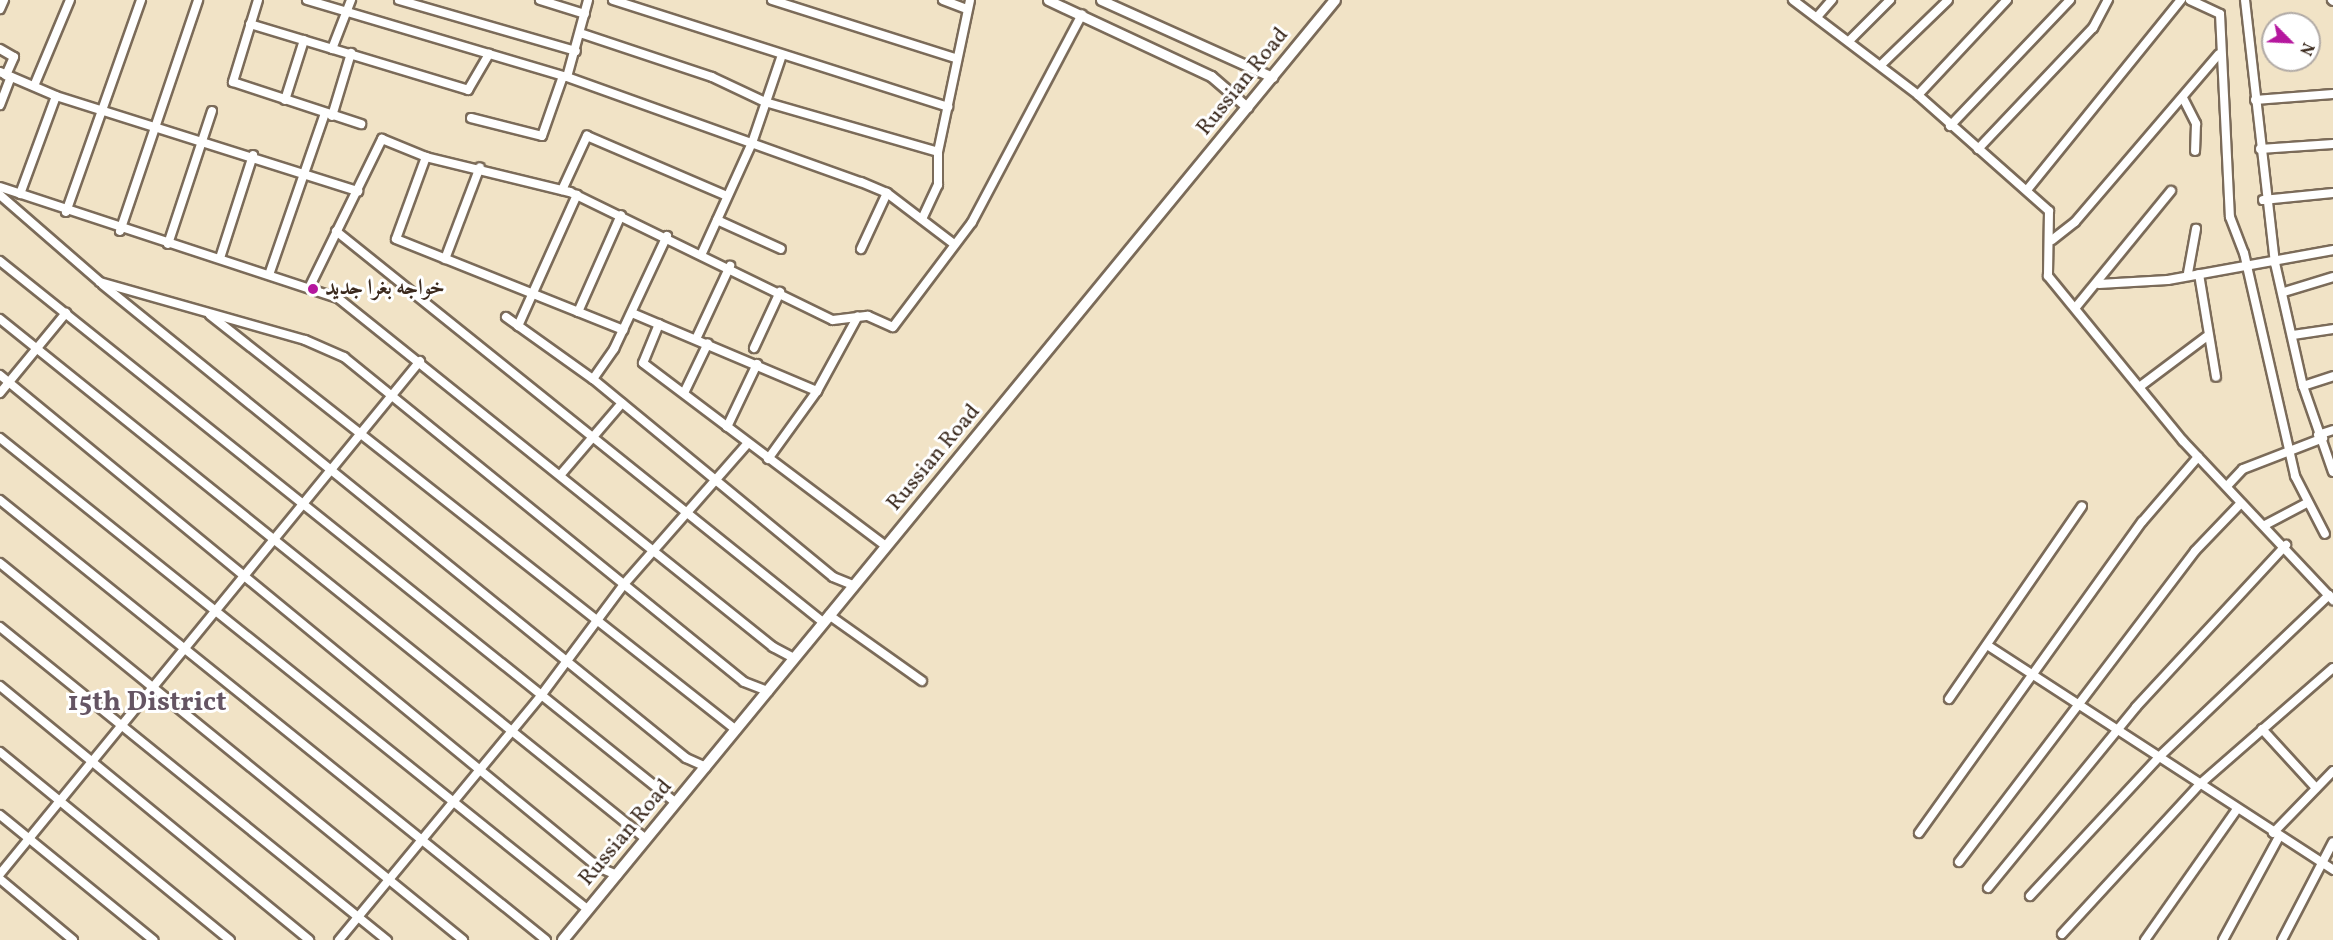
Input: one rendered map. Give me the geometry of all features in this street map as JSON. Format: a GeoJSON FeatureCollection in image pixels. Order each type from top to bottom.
{"type":"FeatureCollection","features":[{"type":"Feature","properties":{"kind":"main road","name":"Russian Road"},"geometry":{"type":"LineString","coordinates":[[563,940],[1335,0]]}},
{"type":"Feature","properties":{"kind":"street"},"geometry":{"type":"LineString","coordinates":[[0,9],[4,0]]}},
{"type":"Feature","properties":{"kind":"street"},"geometry":{"type":"LineString","coordinates":[[34,86],[70,0]]}},
{"type":"Feature","properties":{"kind":"street"},"geometry":{"type":"LineString","coordinates":[[66,212],[141,0]]}},
{"type":"Feature","properties":{"kind":"street"},"geometry":{"type":"LineString","coordinates":[[120,231],[198,0]]}},
{"type":"Feature","properties":{"kind":"street"},"geometry":{"type":"LineString","coordinates":[[258,0],[233,81],[362,124]]}},
{"type":"Feature","properties":{"kind":"street"},"geometry":{"type":"LineString","coordinates":[[307,0],[565,78],[752,143],[887,194],[954,244]]}},
{"type":"Feature","properties":{"kind":"street"},"geometry":{"type":"LineString","coordinates":[[333,49],[351,0]]}},
{"type":"Feature","properties":{"kind":"street"},"geometry":{"type":"LineString","coordinates":[[399,0],[576,51]]}},
{"type":"Feature","properties":{"kind":"street"},"geometry":{"type":"LineString","coordinates":[[540,0],[585,14]]}},
{"type":"Feature","properties":{"kind":"street"},"geometry":{"type":"LineString","coordinates":[[471,118],[542,136],[583,34],[588,0]]}},
{"type":"Feature","properties":{"kind":"street"},"geometry":{"type":"LineString","coordinates":[[613,0],[781,58],[948,106]]}},
{"type":"Feature","properties":{"kind":"street"},"geometry":{"type":"LineString","coordinates":[[772,0],[955,58]]}},
{"type":"Feature","properties":{"kind":"street"},"geometry":{"type":"LineString","coordinates":[[943,0],[967,9]]}},
{"type":"Feature","properties":{"kind":"street"},"geometry":{"type":"LineString","coordinates":[[922,219],[938,185],[938,152],[955,58],[970,0]]}},
{"type":"Feature","properties":{"kind":"street"},"geometry":{"type":"LineString","coordinates":[[1048,0],[1211,76],[1247,107]]}},
{"type":"Feature","properties":{"kind":"street"},"geometry":{"type":"LineString","coordinates":[[1101,0],[1272,77]]}},
{"type":"Feature","properties":{"kind":"street"},"geometry":{"type":"LineString","coordinates":[[1793,0],[1918,95],[1950,126],[2049,211],[2052,240],[2044,270],[2142,385],[2198,457],[2286,545],[2331,598],[2159,758],[2030,896]]}},
{"type":"Feature","properties":{"kind":"street"},"geometry":{"type":"LineString","coordinates":[[1817,17],[1832,0]]}},
{"type":"Feature","properties":{"kind":"street"},"geometry":{"type":"LineString","coordinates":[[1849,41],[1890,0]]}},
{"type":"Feature","properties":{"kind":"street"},"geometry":{"type":"LineString","coordinates":[[1881,65],[1948,0]]}},
{"type":"Feature","properties":{"kind":"street"},"geometry":{"type":"LineString","coordinates":[[1918,95],[2007,0]]}},
{"type":"Feature","properties":{"kind":"street"},"geometry":{"type":"LineString","coordinates":[[1950,126],[2070,0]]}},
{"type":"Feature","properties":{"kind":"street"},"geometry":{"type":"LineString","coordinates":[[1978,148],[2092,28],[2108,0]]}},
{"type":"Feature","properties":{"kind":"street"},"geometry":{"type":"LineString","coordinates":[[2027,190],[2181,0]]}},
{"type":"Feature","properties":{"kind":"street"},"geometry":{"type":"LineString","coordinates":[[2190,0],[2220,14],[2219,54],[2225,181],[2289,448],[2305,504],[2325,534]]}},
{"type":"Feature","properties":{"kind":"street"},"geometry":{"type":"LineString","coordinates":[[2244,0],[2260,149],[2263,200],[2275,263],[2284,292],[2304,386],[2333,472]]}},
{"type":"Feature","properties":{"kind":"street"},"geometry":{"type":"LineString","coordinates":[[310,286],[382,140],[426,157],[480,167],[577,195],[730,266],[833,320],[858,316],[876,317],[893,327],[939,273],[954,244],[972,222],[1082,14]]}},
{"type":"Feature","properties":{"kind":"street"},"geometry":{"type":"LineString","coordinates":[[250,24],[468,90],[489,54]]}},
{"type":"Feature","properties":{"kind":"street"},"geometry":{"type":"LineString","coordinates":[[583,34],[712,77],[765,102],[938,152]]}},
{"type":"Feature","properties":{"kind":"street"},"geometry":{"type":"LineString","coordinates":[[285,100],[304,40]]}},
{"type":"Feature","properties":{"kind":"street"},"geometry":{"type":"LineString","coordinates":[[0,49],[14,57],[6,74],[0,105]]}},
{"type":"Feature","properties":{"kind":"street"},"geometry":{"type":"LineString","coordinates":[[270,272],[302,172],[329,114],[351,53]]}},
{"type":"Feature","properties":{"kind":"street"},"geometry":{"type":"LineString","coordinates":[[2052,240],[2075,222],[2219,54]]}},
{"type":"Feature","properties":{"kind":"street"},"geometry":{"type":"LineString","coordinates":[[702,253],[752,143],[781,58]]}},
{"type":"Feature","properties":{"kind":"street"},"geometry":{"type":"LineString","coordinates":[[6,74],[56,96],[101,111],[200,142],[253,155],[358,191]]}},
{"type":"Feature","properties":{"kind":"street"},"geometry":{"type":"LineString","coordinates":[[2255,100],[2333,94]]}},
{"type":"Feature","properties":{"kind":"street"},"geometry":{"type":"LineString","coordinates":[[20,194],[56,96]]}},
{"type":"Feature","properties":{"kind":"street"},"geometry":{"type":"LineString","coordinates":[[2183,98],[2196,124],[2195,151]]}},
{"type":"Feature","properties":{"kind":"street"},"geometry":{"type":"LineString","coordinates":[[168,244],[212,111]]}},
{"type":"Feature","properties":{"kind":"street"},"geometry":{"type":"LineString","coordinates":[[562,190],[587,136],[727,196]]}},
{"type":"Feature","properties":{"kind":"street"},"geometry":{"type":"LineString","coordinates":[[2260,149],[2333,144]]}},
{"type":"Feature","properties":{"kind":"street"},"geometry":{"type":"LineString","coordinates":[[220,258],[253,155]]}},
{"type":"Feature","properties":{"kind":"street"},"geometry":{"type":"LineString","coordinates":[[426,157],[396,239],[623,330]]}},
{"type":"Feature","properties":{"kind":"street"},"geometry":{"type":"LineString","coordinates":[[445,259],[480,167]]}},
{"type":"Feature","properties":{"kind":"street"},"geometry":{"type":"LineString","coordinates":[[0,187],[120,231],[270,272],[310,286],[365,317],[658,550],[773,647],[794,658]]}},
{"type":"Feature","properties":{"kind":"street"},"geometry":{"type":"LineString","coordinates":[[2076,307],[2099,284],[2171,191]]}},
{"type":"Feature","properties":{"kind":"street"},"geometry":{"type":"LineString","coordinates":[[2263,200],[2333,193]]}},
{"type":"Feature","properties":{"kind":"street"},"geometry":{"type":"LineString","coordinates":[[861,249],[887,194]]}},
{"type":"Feature","properties":{"kind":"street"},"geometry":{"type":"LineString","coordinates":[[0,195],[100,282],[333,468],[686,758],[706,767]]}},
{"type":"Feature","properties":{"kind":"street"},"geometry":{"type":"LineString","coordinates":[[518,327],[577,195]]}},
{"type":"Feature","properties":{"kind":"street"},"geometry":{"type":"LineString","coordinates":[[578,312],[621,214]]}},
{"type":"Feature","properties":{"kind":"street"},"geometry":{"type":"LineString","coordinates":[[717,220],[782,249]]}},
{"type":"Feature","properties":{"kind":"street"},"geometry":{"type":"LineString","coordinates":[[2188,273],[2196,229]]}},
{"type":"Feature","properties":{"kind":"street"},"geometry":{"type":"LineString","coordinates":[[336,231],[687,516],[826,619],[922,681]]}},
{"type":"Feature","properties":{"kind":"street"},"geometry":{"type":"LineString","coordinates":[[593,379],[632,313],[667,236]]}},
{"type":"Feature","properties":{"kind":"street"},"geometry":{"type":"LineString","coordinates":[[2099,284],[2116,286],[2188,273],[2199,274],[2275,263],[2333,250]]}},
{"type":"Feature","properties":{"kind":"street"},"geometry":{"type":"LineString","coordinates":[[0,261],[540,697],[676,803]]}},
{"type":"Feature","properties":{"kind":"street"},"geometry":{"type":"LineString","coordinates":[[696,339],[730,266]]}},
{"type":"Feature","properties":{"kind":"street"},"geometry":{"type":"LineString","coordinates":[[2199,274],[2206,338],[2216,377]]}},
{"type":"Feature","properties":{"kind":"street"},"geometry":{"type":"LineString","coordinates":[[2284,292],[2333,277]]}},
{"type":"Feature","properties":{"kind":"street"},"geometry":{"type":"LineString","coordinates":[[100,282],[206,312],[344,357],[744,682],[768,691]]}},
{"type":"Feature","properties":{"kind":"street"},"geometry":{"type":"LineString","coordinates":[[754,348],[780,292]]}},
{"type":"Feature","properties":{"kind":"street"},"geometry":{"type":"LineString","coordinates":[[206,312],[362,432],[595,623],[736,730]]}},
{"type":"Feature","properties":{"kind":"street"},"geometry":{"type":"LineString","coordinates":[[632,313],[708,343],[817,391]]}},
{"type":"Feature","properties":{"kind":"street"},"geometry":{"type":"LineString","coordinates":[[0,393],[66,314]]}},
{"type":"Feature","properties":{"kind":"street"},"geometry":{"type":"LineString","coordinates":[[768,459],[817,391],[858,316]]}},
{"type":"Feature","properties":{"kind":"street"},"geometry":{"type":"LineString","coordinates":[[506,317],[593,379],[833,577],[853,585]]}},
{"type":"Feature","properties":{"kind":"street"},"geometry":{"type":"LineString","coordinates":[[0,319],[273,543],[646,839]]}},
{"type":"Feature","properties":{"kind":"street"},"geometry":{"type":"LineString","coordinates":[[659,324],[643,363],[747,444],[886,546]]}},
{"type":"Feature","properties":{"kind":"street"},"geometry":{"type":"LineString","coordinates":[[2293,335],[2333,329]]}},
{"type":"Feature","properties":{"kind":"street"},"geometry":{"type":"LineString","coordinates":[[2142,385],[2206,338]]}},
{"type":"Feature","properties":{"kind":"street"},"geometry":{"type":"LineString","coordinates":[[684,393],[708,343]]}},
{"type":"Feature","properties":{"kind":"street"},"geometry":{"type":"LineString","coordinates":[[0,874],[420,361]]}},
{"type":"Feature","properties":{"kind":"street"},"geometry":{"type":"LineString","coordinates":[[727,427],[757,364]]}},
{"type":"Feature","properties":{"kind":"street"},"geometry":{"type":"LineString","coordinates":[[0,375],[246,574],[598,867],[617,875]]}},
{"type":"Feature","properties":{"kind":"street"},"geometry":{"type":"LineString","coordinates":[[2304,386],[2333,376]]}},
{"type":"Feature","properties":{"kind":"street"},"geometry":{"type":"LineString","coordinates":[[561,473],[622,403]]}},
{"type":"Feature","properties":{"kind":"street"},"geometry":{"type":"LineString","coordinates":[[2227,486],[2243,469],[2333,430]]}},
{"type":"Feature","properties":{"kind":"street"},"geometry":{"type":"LineString","coordinates":[[0,438],[450,804],[587,909]]}},
{"type":"Feature","properties":{"kind":"street"},"geometry":{"type":"LineString","coordinates":[[339,940],[540,697],[625,583],[658,550],[747,444]]}},
{"type":"Feature","properties":{"kind":"street"},"geometry":{"type":"LineString","coordinates":[[1919,833],[2031,675],[2090,602],[2142,522],[2198,457]]}},
{"type":"Feature","properties":{"kind":"street"},"geometry":{"type":"LineString","coordinates":[[0,500],[546,940]]}},
{"type":"Feature","properties":{"kind":"street"},"geometry":{"type":"LineString","coordinates":[[1959,862],[2078,702],[2195,551],[2241,502]]}},
{"type":"Feature","properties":{"kind":"street"},"geometry":{"type":"LineString","coordinates":[[2265,525],[2305,504]]}},
{"type":"Feature","properties":{"kind":"street"},"geometry":{"type":"LineString","coordinates":[[1949,699],[2082,506]]}},
{"type":"Feature","properties":{"kind":"street"},"geometry":{"type":"LineString","coordinates":[[1988,888],[2116,731],[2286,545]]}},
{"type":"Feature","properties":{"kind":"street"},"geometry":{"type":"LineString","coordinates":[[0,563],[155,685],[463,940]]}},
{"type":"Feature","properties":{"kind":"street"},"geometry":{"type":"LineString","coordinates":[[0,627],[124,724],[387,940]]}},
{"type":"Feature","properties":{"kind":"street"},"geometry":{"type":"LineString","coordinates":[[1987,645],[2031,675],[2078,702],[2116,731],[2276,835],[2321,860],[2333,870]]}},
{"type":"Feature","properties":{"kind":"street"},"geometry":{"type":"LineString","coordinates":[[2062,934],[2200,784],[2333,668]]}},
{"type":"Feature","properties":{"kind":"street"},"geometry":{"type":"LineString","coordinates":[[0,686],[309,940]]}},
{"type":"Feature","properties":{"kind":"street"},"geometry":{"type":"LineString","coordinates":[[2262,729],[2316,788]]}},
{"type":"Feature","properties":{"kind":"street"},"geometry":{"type":"LineString","coordinates":[[0,752],[230,940]]}},
{"type":"Feature","properties":{"kind":"street"},"geometry":{"type":"LineString","coordinates":[[2223,940],[2276,835],[2333,771]]}},
{"type":"Feature","properties":{"kind":"street"},"geometry":{"type":"LineString","coordinates":[[2145,940],[2237,809]]}},
{"type":"Feature","properties":{"kind":"street"},"geometry":{"type":"LineString","coordinates":[[0,815],[153,940]]}},
{"type":"Feature","properties":{"kind":"street"},"geometry":{"type":"LineString","coordinates":[[2282,940],[2321,860],[2333,842]]}},
{"type":"Feature","properties":{"kind":"street"},"geometry":{"type":"LineString","coordinates":[[0,879],[73,940]]}},
{"type":"Feature","properties":{"kind":"place","name":"خواجه بغرا جدید"},"geometry":{"type":"Point","coordinates":[313,289]}},
{"type":"Feature","properties":{"kind":"district","name":"15th District"},"geometry":{"type":"Point","coordinates":[147,703]}}]}
